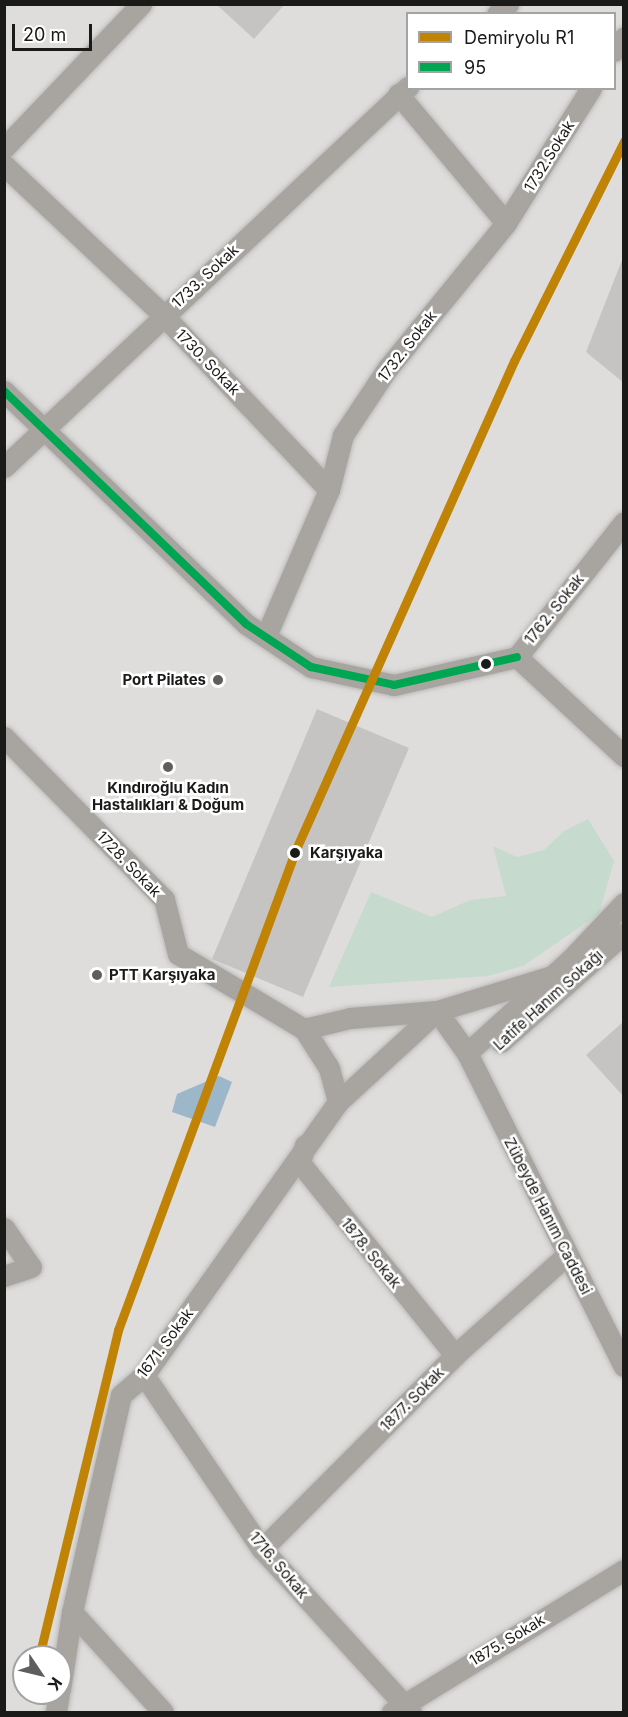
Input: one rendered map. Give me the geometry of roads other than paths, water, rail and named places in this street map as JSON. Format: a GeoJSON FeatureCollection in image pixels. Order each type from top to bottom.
{"type":"FeatureCollection","features":[{"type":"Feature","properties":{"kind":"street"},"geometry":{"type":"LineString","coordinates":[[4,148],[141,4]]}},
{"type":"Feature","properties":{"kind":"street","name":"1732.Sokak"},"geometry":{"type":"LineString","coordinates":[[507,223],[590,90]]}},
{"type":"Feature","properties":{"kind":"street"},"geometry":{"type":"LineString","coordinates":[[403,91],[507,223]]}},
{"type":"Feature","properties":{"kind":"street","name":"1733. Sokak"},"geometry":{"type":"LineString","coordinates":[[4,467],[40,430],[403,91]]}},
{"type":"Feature","properties":{"kind":"street","name":"1730. Sokak"},"geometry":{"type":"LineString","coordinates":[[4,165],[163,315],[329,489]]}},
{"type":"Feature","properties":{"kind":"street","name":"1732. Sokak"},"geometry":{"type":"LineString","coordinates":[[266,636],[329,489],[343,435],[381,379],[507,223]]}},
{"type":"Feature","properties":{"kind":"street","name":"1762. Sokak"},"geometry":{"type":"LineString","coordinates":[[4,391],[40,430],[246,624],[311,667],[394,685],[517,657],[624,522]]}},
{"type":"Feature","properties":{"kind":"street"},"geometry":{"type":"LineString","coordinates":[[517,657],[624,756]]}},
{"type":"Feature","properties":{"kind":"street","name":"1728. Sokak"},"geometry":{"type":"LineString","coordinates":[[4,737],[164,899],[178,954],[304,1029]]}},
{"type":"Feature","properties":{"kind":"street"},"geometry":{"type":"LineString","coordinates":[[470,1060],[624,903]]}},
{"type":"Feature","properties":{"kind":"street","name":"Latife Hanım Sokağı"},"geometry":{"type":"LineString","coordinates":[[470,1060],[624,933]]}},
{"type":"Feature","properties":{"kind":"street"},"geometry":{"type":"LineString","coordinates":[[338,1102],[329,1068],[304,1029],[350,1018],[437,1011],[552,976]]}},
{"type":"Feature","properties":{"kind":"street","name":"Zübeyde Hanım Caddesi"},"geometry":{"type":"LineString","coordinates":[[437,1011],[470,1060],[624,1366]]}},
{"type":"Feature","properties":{"kind":"street","name":"1671. Sokak"},"geometry":{"type":"LineString","coordinates":[[67,1645],[72,1612],[122,1395],[144,1375],[305,1145],[338,1102],[437,1011]]}},
{"type":"Feature","properties":{"kind":"street","name":"1878. Sokak"},"geometry":{"type":"LineString","coordinates":[[305,1145],[300,1163],[455,1355]]}},
{"type":"Feature","properties":{"kind":"street"},"geometry":{"type":"LineString","coordinates":[[4,1228],[31,1267],[4,1276]]}},
{"type":"Feature","properties":{"kind":"street","name":"1877. Sokak"},"geometry":{"type":"LineString","coordinates":[[262,1549],[455,1355],[567,1255]]}},
{"type":"Feature","properties":{"kind":"street","name":"1716. Sokak"},"geometry":{"type":"LineString","coordinates":[[144,1375],[262,1549],[402,1709]]}},
{"type":"Feature","properties":{"kind":"street","name":"1875. Sokak"},"geometry":{"type":"LineString","coordinates":[[402,1709],[624,1570]]}},
{"type":"Feature","properties":{"kind":"street"},"geometry":{"type":"LineString","coordinates":[[72,1612],[163,1713]]}},
{"type":"Feature","properties":{"kind":"water"},"geometry":{"type":"Polygon","coordinates":[[[219,1076],[232,1082],[215,1127],[172,1112],[177,1094],[219,1076]]]}},
{"type":"Feature","properties":{"kind":"rail line","name":"R1"},"geometry":{"type":"LineString","coordinates":[[42,1645],[118,1330],[296,849],[514,361],[624,141]]}},
{"type":"Feature","properties":{"kind":"place","name":"Port Pilates"},"geometry":{"type":"Point","coordinates":[218,680]}},
{"type":"Feature","properties":{"kind":"place","name":"Kındıroğlu Kadın Hastalıkları & Doğum"},"geometry":{"type":"Point","coordinates":[168,767]}},
{"type":"Feature","properties":{"kind":"place","name":"Karşıyaka"},"geometry":{"type":"Point","coordinates":[295,853]}},
{"type":"Feature","properties":{"kind":"place","name":"PTT Karşıyaka"},"geometry":{"type":"Point","coordinates":[97,975]}}]}
